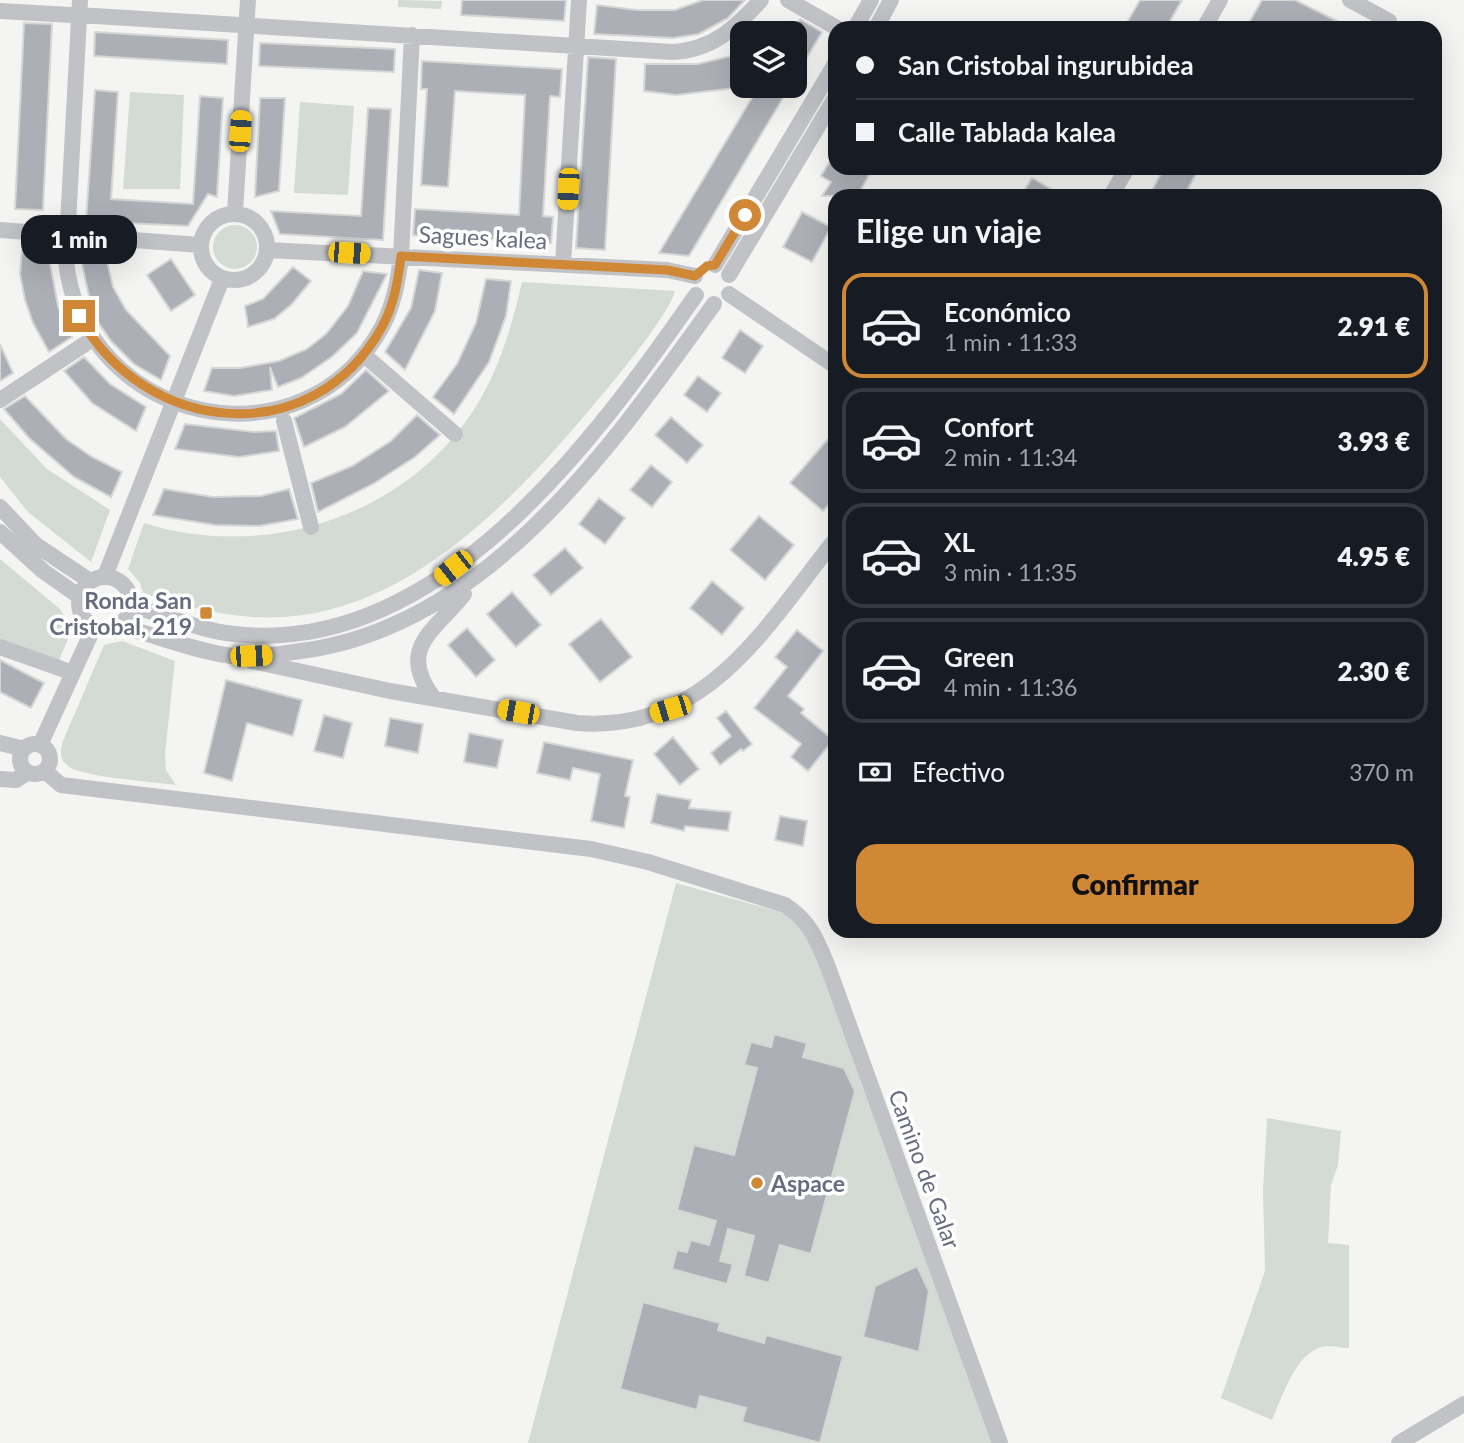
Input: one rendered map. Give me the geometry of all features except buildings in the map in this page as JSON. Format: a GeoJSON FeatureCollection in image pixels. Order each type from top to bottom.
{"type":"FeatureCollection","features":[{"type":"Feature","properties":{"kind":"street"},"geometry":{"type":"LineString","coordinates":[[235,214],[248,0]]}},
{"type":"Feature","properties":{"kind":"street"},"geometry":{"type":"LineString","coordinates":[[564,264],[579,0]]}},
{"type":"Feature","properties":{"kind":"street"},"geometry":{"type":"LineString","coordinates":[[0,11],[77,10],[576,47],[686,51],[728,34],[761,0]]}},
{"type":"Feature","properties":{"kind":"street"},"geometry":{"type":"LineString","coordinates":[[788,0],[828,23]]}},
{"type":"Feature","properties":{"kind":"street"},"geometry":{"type":"LineString","coordinates":[[859,21],[871,0]]}},
{"type":"Feature","properties":{"kind":"street"},"geometry":{"type":"LineString","coordinates":[[880,21],[891,0]]}},
{"type":"Feature","properties":{"kind":"street"},"geometry":{"type":"LineString","coordinates":[[1208,21],[1220,0]]}},
{"type":"Feature","properties":{"kind":"street"},"geometry":{"type":"LineString","coordinates":[[1350,0],[1389,21]]}},
{"type":"Feature","properties":{"kind":"street"},"geometry":{"type":"LineString","coordinates":[[77,10],[67,234],[69,290],[85,328],[103,354],[118,368],[173,402],[225,415],[253,415],[320,390],[342,375],[366,351],[382,327],[397,288],[401,256],[412,35]]}},
{"type":"Feature","properties":{"kind":"street"},"geometry":{"type":"LineString","coordinates":[[715,265],[828,76]]}},
{"type":"Feature","properties":{"kind":"street"},"geometry":{"type":"LineString","coordinates":[[729,275],[828,110]]}},
{"type":"Feature","properties":{"kind":"street"},"geometry":{"type":"LineString","coordinates":[[235,214],[258,224],[264,234],[267,250],[258,270],[242,279],[222,279],[205,264],[200,245],[204,231],[213,221],[235,214]]}},
{"type":"Feature","properties":{"kind":"street"},"geometry":{"type":"LineString","coordinates":[[0,230],[200,245]]}},
{"type":"Feature","properties":{"kind":"street","name":"Sagues kalea"},"geometry":{"type":"LineString","coordinates":[[267,250],[564,264],[678,271],[695,276]]}},
{"type":"Feature","properties":{"kind":"street"},"geometry":{"type":"LineString","coordinates":[[132,606],[193,626],[235,634],[270,635],[335,626],[406,601],[473,553],[588,441],[625,395],[696,295],[695,276],[707,266],[715,265],[729,275],[732,288],[729,294],[714,304],[615,436],[551,508],[482,572],[423,639],[418,651],[420,674],[433,697]]}},
{"type":"Feature","properties":{"kind":"street"},"geometry":{"type":"LineString","coordinates":[[0,507],[36,545],[69,570],[98,579],[122,582],[128,589],[132,606],[130,614],[119,626],[111,629],[94,627],[81,615],[80,597],[98,579],[222,279]]}},
{"type":"Feature","properties":{"kind":"street"},"geometry":{"type":"LineString","coordinates":[[729,294],[828,361]]}},
{"type":"Feature","properties":{"kind":"street"},"geometry":{"type":"LineString","coordinates":[[696,295],[704,302],[714,304]]}},
{"type":"Feature","properties":{"kind":"street"},"geometry":{"type":"LineString","coordinates":[[0,400],[85,344]]}},
{"type":"Feature","properties":{"kind":"street"},"geometry":{"type":"LineString","coordinates":[[371,361],[455,434]]}},
{"type":"Feature","properties":{"kind":"street"},"geometry":{"type":"LineString","coordinates":[[284,421],[312,527]]}},
{"type":"Feature","properties":{"kind":"street"},"geometry":{"type":"LineString","coordinates":[[0,532],[43,571],[80,597]]}},
{"type":"Feature","properties":{"kind":"street"},"geometry":{"type":"LineString","coordinates":[[119,626],[296,673],[578,723],[605,725],[670,709],[695,696],[738,660],[828,549]]}},
{"type":"Feature","properties":{"kind":"street"},"geometry":{"type":"LineString","coordinates":[[233,656],[270,655],[357,641],[426,611],[482,572]]}},
{"type":"Feature","properties":{"kind":"street"},"geometry":{"type":"LineString","coordinates":[[40,745],[94,627]]}},
{"type":"Feature","properties":{"kind":"street"},"geometry":{"type":"LineString","coordinates":[[0,648],[73,673]]}},
{"type":"Feature","properties":{"kind":"street"},"geometry":{"type":"LineString","coordinates":[[0,743],[24,749]]}},
{"type":"Feature","properties":{"kind":"street"},"geometry":{"type":"LineString","coordinates":[[31,744],[40,745],[50,754],[50,764],[45,771],[36,774],[28,772],[20,762],[24,749],[31,744]]}},
{"type":"Feature","properties":{"kind":"street","name":"Camino de Galar"},"geometry":{"type":"LineString","coordinates":[[45,771],[61,785],[591,849],[648,862],[736,889],[786,905],[800,914],[814,931],[828,967],[1000,1443]]}},
{"type":"Feature","properties":{"kind":"street"},"geometry":{"type":"LineString","coordinates":[[0,779],[16,780],[28,772]]}},
{"type":"Feature","properties":{"kind":"street"},"geometry":{"type":"LineString","coordinates":[[1399,1443],[1464,1404]]}},
{"type":"Feature","properties":{"kind":"shaded area"},"geometry":{"type":"Polygon","coordinates":[[[398,0],[442,1],[441,9],[398,7],[398,0]]]}},
{"type":"Feature","properties":{"kind":"shaded area"},"geometry":{"type":"Polygon","coordinates":[[[130,92],[184,95],[180,189],[123,189],[130,92]]]}},
{"type":"Feature","properties":{"kind":"shaded area"},"geometry":{"type":"Polygon","coordinates":[[[300,102],[354,106],[348,195],[294,193],[300,102]]]}},
{"type":"Feature","properties":{"kind":"shaded area"},"geometry":{"type":"Polygon","coordinates":[[[235,225],[244,226],[251,231],[256,238],[256,256],[251,263],[244,268],[235,269],[226,268],[219,263],[214,256],[213,247],[214,238],[219,231],[226,226],[235,225]]]}},
{"type":"Feature","properties":{"kind":"shaded area"},"geometry":{"type":"Polygon","coordinates":[[[522,282],[675,291],[662,316],[625,367],[562,442],[494,512],[457,544],[417,571],[375,594],[331,609],[284,617],[248,617],[212,612],[143,593],[140,583],[128,569],[144,523],[187,533],[232,536],[276,533],[319,524],[361,508],[399,486],[434,458],[464,424],[485,391],[507,338],[522,282]]]}},
{"type":"Feature","properties":{"kind":"shaded area"},"geometry":{"type":"Polygon","coordinates":[[[0,419],[47,469],[110,510],[91,562],[28,512],[0,477],[0,419]]]}},
{"type":"Feature","properties":{"kind":"shaded area"},"geometry":{"type":"Polygon","coordinates":[[[0,559],[60,609],[72,629],[58,663],[0,640],[0,559]]]}},
{"type":"Feature","properties":{"kind":"shaded area"},"geometry":{"type":"Polygon","coordinates":[[[122,641],[175,661],[165,754],[166,770],[176,785],[87,773],[68,766],[62,758],[63,741],[104,645],[122,641]]]}},
{"type":"Feature","properties":{"kind":"shaded area"},"geometry":{"type":"Polygon","coordinates":[[[676,883],[805,919],[1000,1443],[528,1443],[676,883]]]}},
{"type":"Feature","properties":{"kind":"shaded area"},"geometry":{"type":"Polygon","coordinates":[[[1267,1118],[1341,1131],[1338,1165],[1331,1185],[1328,1243],[1349,1245],[1349,1348],[1321,1347],[1304,1359],[1290,1378],[1272,1420],[1221,1398],[1265,1271],[1263,1189],[1267,1118]]]}},
{"type":"Feature","properties":{"kind":"place","name":"Ronda San Cristobal, 219"},"geometry":{"type":"Point","coordinates":[206,613]}},
{"type":"Feature","properties":{"kind":"place","name":"Aspace"},"geometry":{"type":"Point","coordinates":[757,1183]}},
{"type":"Feature","properties":{"kind":"route"},"geometry":{"type":"LineString","coordinates":[[79,316],[103,354],[137,383],[151,391],[194,410],[225,415],[253,415],[320,390],[342,375],[366,351],[382,327],[390,308],[397,288],[401,256],[667,270],[695,276],[707,266],[715,265],[745,215]]}}]}
